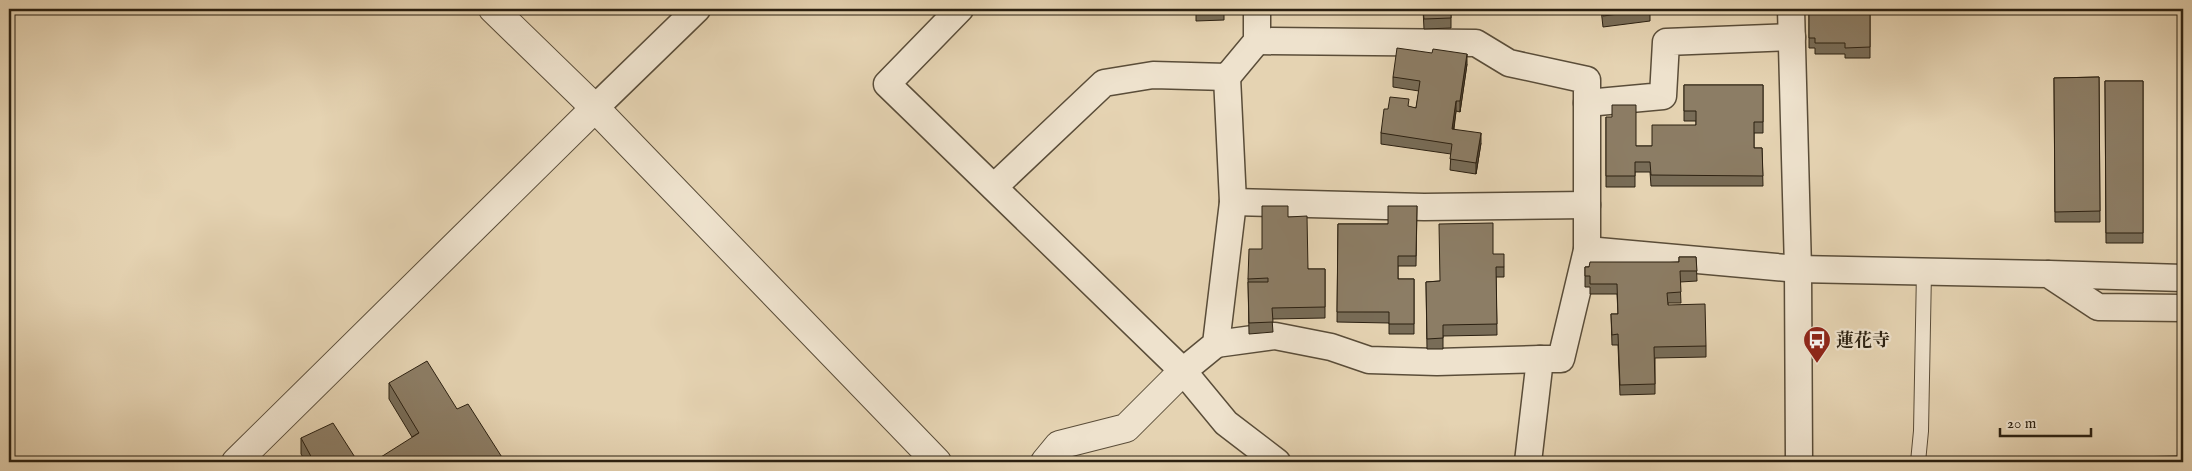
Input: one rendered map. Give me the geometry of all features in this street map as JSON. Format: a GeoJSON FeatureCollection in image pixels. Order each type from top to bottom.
{"type":"FeatureCollection","features":[{"type":"Feature","properties":{"kind":"street"},"geometry":{"type":"LineString","coordinates":[[493,9],[595,108],[937,462]]}},
{"type":"Feature","properties":{"kind":"street"},"geometry":{"type":"LineString","coordinates":[[236,462],[697,9]]}},
{"type":"Feature","properties":{"kind":"street"},"geometry":{"type":"LineString","coordinates":[[960,9],[887,84],[1183,371],[1226,422],[1276,462]]}},
{"type":"Feature","properties":{"kind":"street"},"geometry":{"type":"LineString","coordinates":[[1216,344],[1233,202],[1227,77],[1257,41],[1257,9]]}},
{"type":"Feature","properties":{"kind":"street"},"geometry":{"type":"LineString","coordinates":[[1791,9],[1798,269],[1799,462]]}},
{"type":"Feature","properties":{"kind":"street"},"geometry":{"type":"LineString","coordinates":[[1587,103],[1663,96],[1666,42],[1792,37]]}},
{"type":"Feature","properties":{"kind":"street"},"geometry":{"type":"LineString","coordinates":[[1045,462],[1059,445],[1126,428],[1183,371],[1216,344],[1275,336],[1330,347],[1369,360],[1437,362],[1560,359],[1587,250],[1587,80],[1509,63],[1476,43],[1257,41]]}},
{"type":"Feature","properties":{"kind":"street"},"geometry":{"type":"LineString","coordinates":[[994,187],[1104,83],[1153,75],[1227,77]]}},
{"type":"Feature","properties":{"kind":"street"},"geometry":{"type":"LineString","coordinates":[[1233,202],[1424,207],[1587,205]]}},
{"type":"Feature","properties":{"kind":"street"},"geometry":{"type":"LineString","coordinates":[[1587,250],[1798,269],[2183,278]]}},
{"type":"Feature","properties":{"kind":"street"},"geometry":{"type":"LineString","coordinates":[[2048,274],[2098,307],[2183,308]]}},
{"type":"Feature","properties":{"kind":"street"},"geometry":{"type":"LineString","coordinates":[[1528,462],[1540,359]]}},
{"type":"Feature","properties":{"kind":"lane"},"geometry":{"type":"LineString","coordinates":[[1918,462],[1921,431],[1924,271]]}},
{"type":"Feature","properties":{"kind":"building"},"geometry":{"type":"Polygon","coordinates":[[[1224,9],[1224,10],[1196,10],[1224,9]]]}},
{"type":"Feature","properties":{"kind":"building"},"geometry":{"type":"Polygon","coordinates":[[[1423,9],[1451,9],[1451,18],[1424,19],[1423,9]]]}},
{"type":"Feature","properties":{"kind":"building"},"geometry":{"type":"Polygon","coordinates":[[[1602,9],[1650,9],[1650,10],[1603,16],[1602,9]]]}},
{"type":"Feature","properties":{"kind":"building"},"geometry":{"type":"Polygon","coordinates":[[[1809,9],[1870,9],[1870,47],[1845,48],[1845,43],[1815,43],[1815,38],[1809,38],[1809,9]]]}},
{"type":"Feature","properties":{"kind":"building"},"geometry":{"type":"Polygon","coordinates":[[[1397,48],[1432,53],[1433,49],[1467,54],[1460,101],[1456,101],[1452,129],[1481,133],[1476,163],[1450,159],[1452,144],[1381,133],[1384,109],[1388,109],[1390,97],[1409,99],[1408,106],[1416,108],[1420,81],[1393,77],[1397,48]]]}},
{"type":"Feature","properties":{"kind":"building"},"geometry":{"type":"Polygon","coordinates":[[[2099,77],[2100,211],[2055,212],[2054,78],[2099,77]]]}},
{"type":"Feature","properties":{"kind":"building"},"geometry":{"type":"Polygon","coordinates":[[[2105,81],[2143,81],[2143,233],[2106,233],[2105,81]]]}},
{"type":"Feature","properties":{"kind":"building"},"geometry":{"type":"Polygon","coordinates":[[[1684,85],[1763,85],[1763,122],[1754,122],[1754,148],[1762,148],[1763,176],[1651,175],[1650,162],[1635,162],[1635,176],[1606,176],[1606,117],[1612,117],[1612,105],[1636,105],[1636,146],[1652,146],[1652,125],[1696,125],[1696,111],[1684,111],[1684,85]]]}},
{"type":"Feature","properties":{"kind":"building"},"geometry":{"type":"Polygon","coordinates":[[[1262,206],[1288,206],[1288,217],[1307,216],[1308,269],[1325,269],[1325,307],[1272,308],[1273,322],[1249,323],[1248,282],[1268,282],[1268,278],[1248,279],[1249,249],[1262,249],[1262,206]]]}},
{"type":"Feature","properties":{"kind":"building"},"geometry":{"type":"Polygon","coordinates":[[[1388,206],[1417,206],[1416,256],[1398,256],[1398,279],[1414,279],[1414,324],[1389,324],[1389,312],[1337,312],[1338,224],[1388,224],[1388,206]]]}},
{"type":"Feature","properties":{"kind":"building"},"geometry":{"type":"Polygon","coordinates":[[[1493,223],[1493,254],[1504,254],[1504,267],[1496,267],[1497,324],[1443,325],[1443,338],[1427,339],[1426,282],[1440,281],[1439,224],[1493,223]]]}},
{"type":"Feature","properties":{"kind":"building"},"geometry":{"type":"Polygon","coordinates":[[[1679,257],[1696,257],[1697,271],[1680,271],[1681,292],[1667,293],[1668,305],[1705,304],[1706,346],[1654,347],[1655,384],[1620,385],[1618,334],[1612,335],[1611,314],[1618,314],[1617,284],[1590,284],[1590,276],[1585,276],[1585,267],[1589,267],[1590,262],[1679,262],[1679,257]]]}},
{"type":"Feature","properties":{"kind":"building"},"geometry":{"type":"Polygon","coordinates":[[[427,361],[457,409],[468,404],[505,462],[373,462],[419,433],[389,383],[427,361]]]}},
{"type":"Feature","properties":{"kind":"building"},"geometry":{"type":"Polygon","coordinates":[[[333,423],[358,462],[314,462],[301,438],[333,423]]]}},
{"type":"Feature","properties":{"kind":"building"},"geometry":{"type":"Polygon","coordinates":[[[2178,456],[2179,462],[1983,462],[1982,460],[2178,456]]]}},
{"type":"Feature","properties":{"kind":"place","name":"蓮花寺"},"geometry":{"type":"Point","coordinates":[1817,364]}}]}
